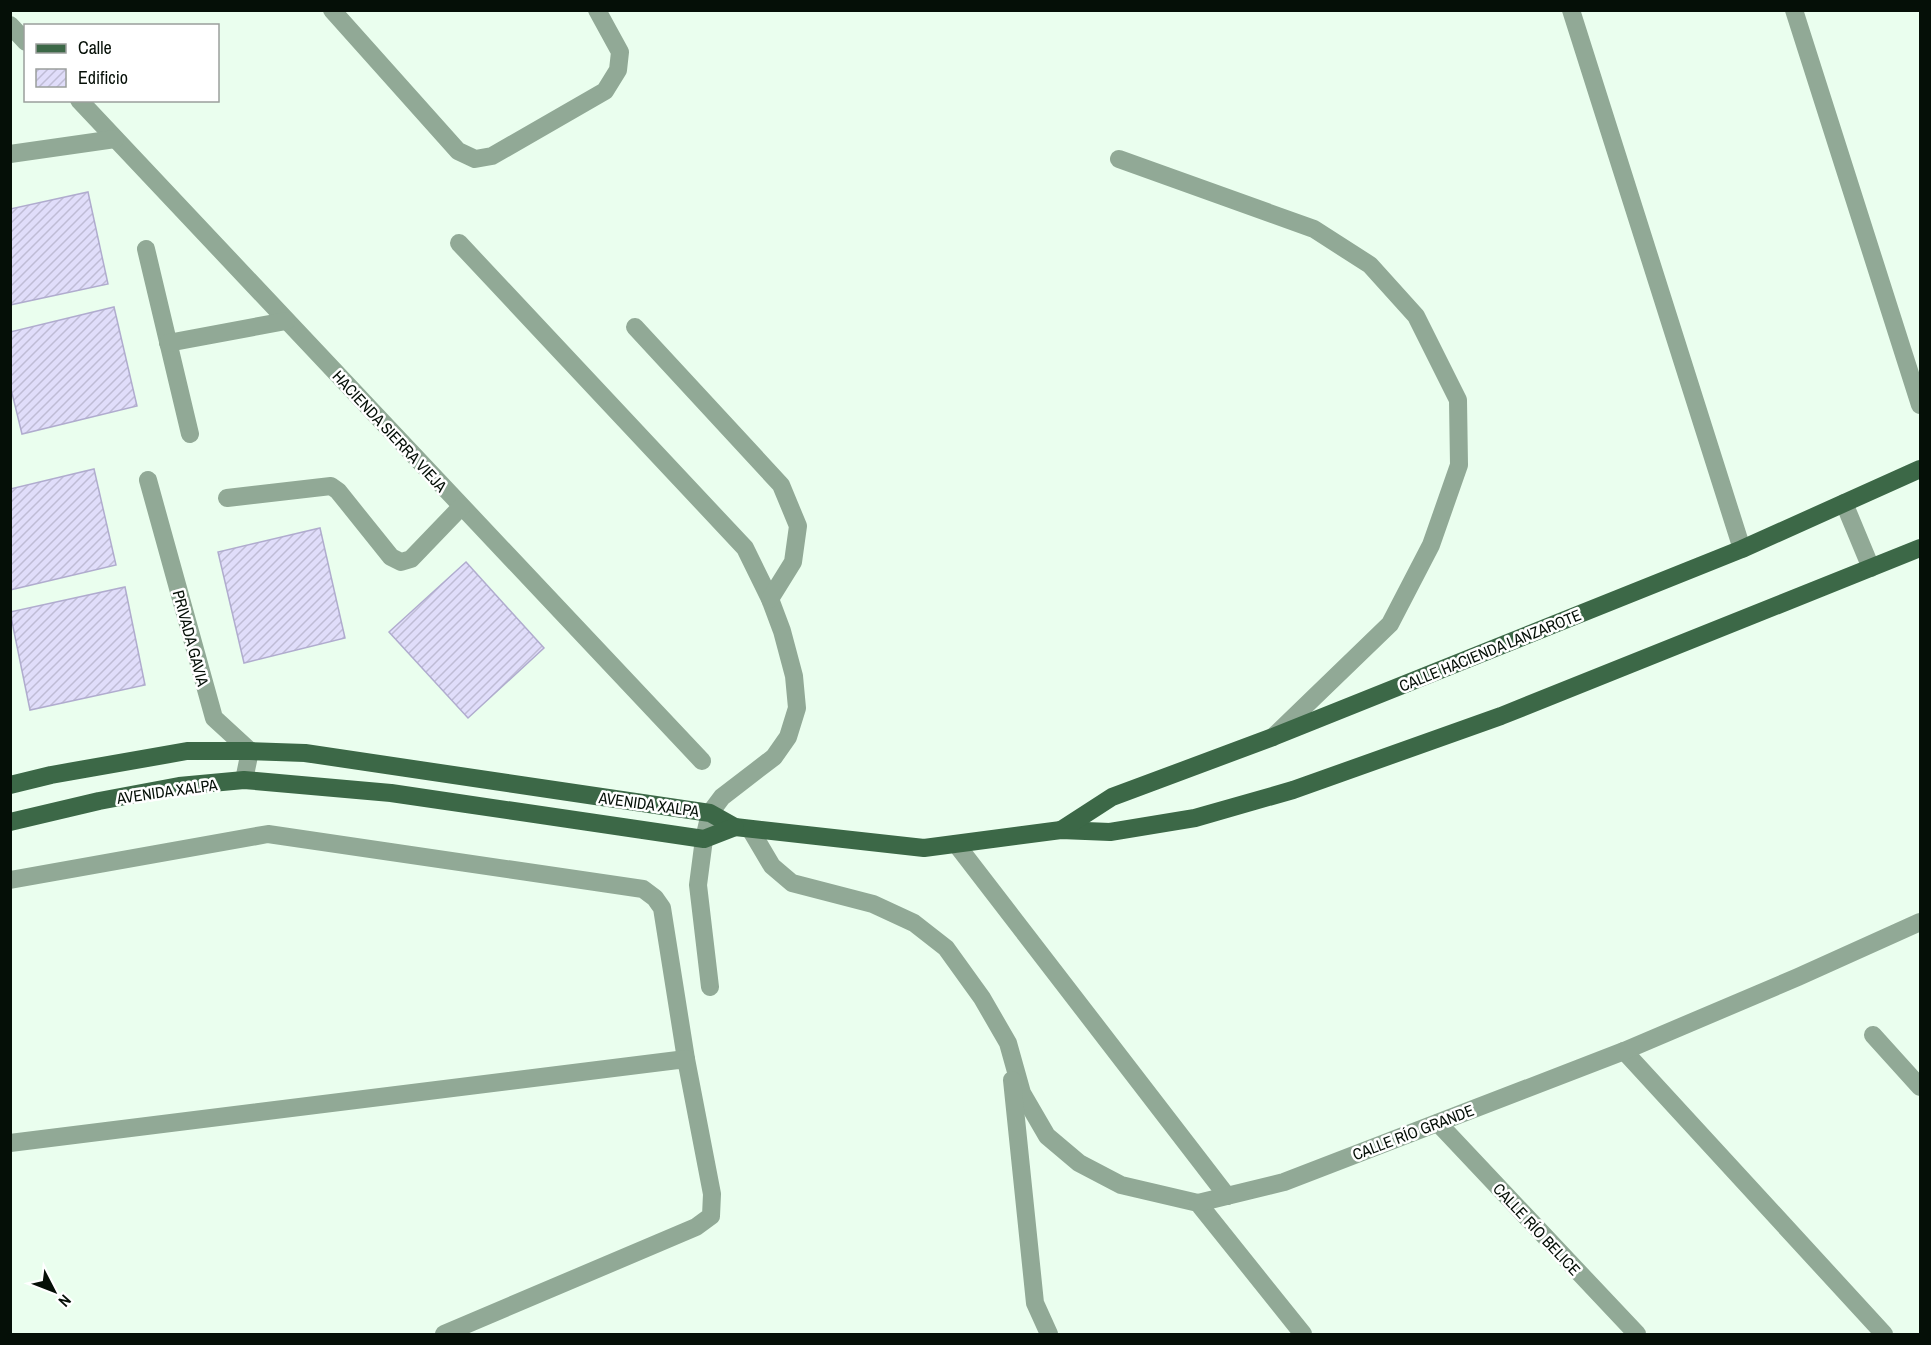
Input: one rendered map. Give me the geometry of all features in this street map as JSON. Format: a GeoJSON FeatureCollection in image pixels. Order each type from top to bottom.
{"type":"FeatureCollection","features":[{"type":"Feature","properties":{"kind":"main road","name":"CALLE HACIENDA LANZAROTE"},"geometry":{"type":"LineString","coordinates":[[1061,830],[1112,797],[1273,737],[1742,549],[1920,469]]}},
{"type":"Feature","properties":{"kind":"main road","name":"CALLE HACIENDA LANZAROTE"},"geometry":{"type":"LineString","coordinates":[[743,828],[924,848],[1061,830],[1110,832],[1194,818],[1293,790],[1501,716],[1920,548]]}},
{"type":"Feature","properties":{"kind":"main road","name":"AVENIDA XALPA"},"geometry":{"type":"LineString","coordinates":[[10,785],[51,775],[187,750],[305,753],[710,813],[743,828]]}},
{"type":"Feature","properties":{"kind":"main road","name":"AVENIDA XALPA"},"geometry":{"type":"LineString","coordinates":[[10,822],[122,796],[179,786],[244,780],[391,793],[704,839],[743,828]]}},
{"type":"Feature","properties":{"kind":"street"},"geometry":{"type":"LineString","coordinates":[[332,10],[458,152],[475,159],[492,156],[605,91],[618,70],[620,52],[597,10]]}},
{"type":"Feature","properties":{"kind":"street"},"geometry":{"type":"LineString","coordinates":[[1571,10],[1742,549]]}},
{"type":"Feature","properties":{"kind":"street"},"geometry":{"type":"LineString","coordinates":[[1794,10],[1920,405]]}},
{"type":"Feature","properties":{"kind":"street"},"geometry":{"type":"LineString","coordinates":[[10,25],[24,40]]}},
{"type":"Feature","properties":{"kind":"street","name":"HACIENDA SIERRA VIEJA"},"geometry":{"type":"LineString","coordinates":[[81,102],[702,761]]}},
{"type":"Feature","properties":{"kind":"street"},"geometry":{"type":"LineString","coordinates":[[10,154],[115,139]]}},
{"type":"Feature","properties":{"kind":"street"},"geometry":{"type":"LineString","coordinates":[[1119,159],[1314,230],[1370,265],[1416,316],[1458,400],[1459,465],[1431,545],[1390,624],[1273,737]]}},
{"type":"Feature","properties":{"kind":"street"},"geometry":{"type":"LineString","coordinates":[[459,243],[745,548],[770,599],[782,631],[794,676],[796,708],[788,737],[774,757],[722,796],[710,813],[704,839],[698,885],[710,987]]}},
{"type":"Feature","properties":{"kind":"street"},"geometry":{"type":"LineString","coordinates":[[146,249],[189,435]]}},
{"type":"Feature","properties":{"kind":"street"},"geometry":{"type":"LineString","coordinates":[[168,343],[286,321]]}},
{"type":"Feature","properties":{"kind":"street"},"geometry":{"type":"LineString","coordinates":[[635,327],[781,485],[798,526],[793,562],[770,599]]}},
{"type":"Feature","properties":{"kind":"street","name":"PRIVADA GAVIA"},"geometry":{"type":"LineString","coordinates":[[148,480],[213,718],[250,751]]}},
{"type":"Feature","properties":{"kind":"street"},"geometry":{"type":"LineString","coordinates":[[227,498],[331,486],[338,491],[391,557],[401,562],[411,559],[462,507]]}},
{"type":"Feature","properties":{"kind":"street"},"geometry":{"type":"LineString","coordinates":[[1844,503],[1871,568]]}},
{"type":"Feature","properties":{"kind":"street"},"geometry":{"type":"LineString","coordinates":[[244,780],[250,751]]}},
{"type":"Feature","properties":{"kind":"street"},"geometry":{"type":"LineString","coordinates":[[743,828],[772,866],[792,883],[873,904],[914,923],[946,948],[982,998],[1008,1043],[1023,1093],[1047,1136],[1079,1163],[1121,1185],[1198,1203],[1303,1335]]}},
{"type":"Feature","properties":{"kind":"street"},"geometry":{"type":"LineString","coordinates":[[10,880],[268,834],[643,890],[655,898],[662,908],[686,1059],[712,1194],[711,1216],[696,1227],[444,1335]]}},
{"type":"Feature","properties":{"kind":"street"},"geometry":{"type":"LineString","coordinates":[[956,844],[1227,1197]]}},
{"type":"Feature","properties":{"kind":"street","name":"CALLE RÍO GRANDE"},"geometry":{"type":"LineString","coordinates":[[1198,1203],[1284,1182],[1624,1051],[1920,922]]}},
{"type":"Feature","properties":{"kind":"street"},"geometry":{"type":"LineString","coordinates":[[1873,1035],[1920,1087]]}},
{"type":"Feature","properties":{"kind":"street"},"geometry":{"type":"LineString","coordinates":[[1008,1043],[1035,1303],[1049,1335]]}},
{"type":"Feature","properties":{"kind":"street"},"geometry":{"type":"LineString","coordinates":[[1624,1051],[1884,1335]]}},
{"type":"Feature","properties":{"kind":"street"},"geometry":{"type":"LineString","coordinates":[[10,1143],[686,1059]]}},
{"type":"Feature","properties":{"kind":"street","name":"CALLE RÍO BELICE"},"geometry":{"type":"LineString","coordinates":[[1438,1123],[1637,1335]]}},
{"type":"Feature","properties":{"kind":"building"},"geometry":{"type":"Polygon","coordinates":[[[88,192],[108,284],[10,305],[10,209],[88,192]]]}},
{"type":"Feature","properties":{"kind":"building"},"geometry":{"type":"Polygon","coordinates":[[[114,307],[137,406],[22,434],[10,385],[10,332],[114,307]]]}},
{"type":"Feature","properties":{"kind":"building"},"geometry":{"type":"Polygon","coordinates":[[[94,469],[116,565],[10,590],[10,489],[94,469]]]}},
{"type":"Feature","properties":{"kind":"building"},"geometry":{"type":"Polygon","coordinates":[[[320,528],[345,638],[244,663],[218,552],[320,528]]]}},
{"type":"Feature","properties":{"kind":"building"},"geometry":{"type":"Polygon","coordinates":[[[466,562],[544,648],[468,718],[389,632],[466,562]]]}},
{"type":"Feature","properties":{"kind":"building"},"geometry":{"type":"Polygon","coordinates":[[[125,587],[145,685],[30,710],[10,612],[125,587]]]}}]}
